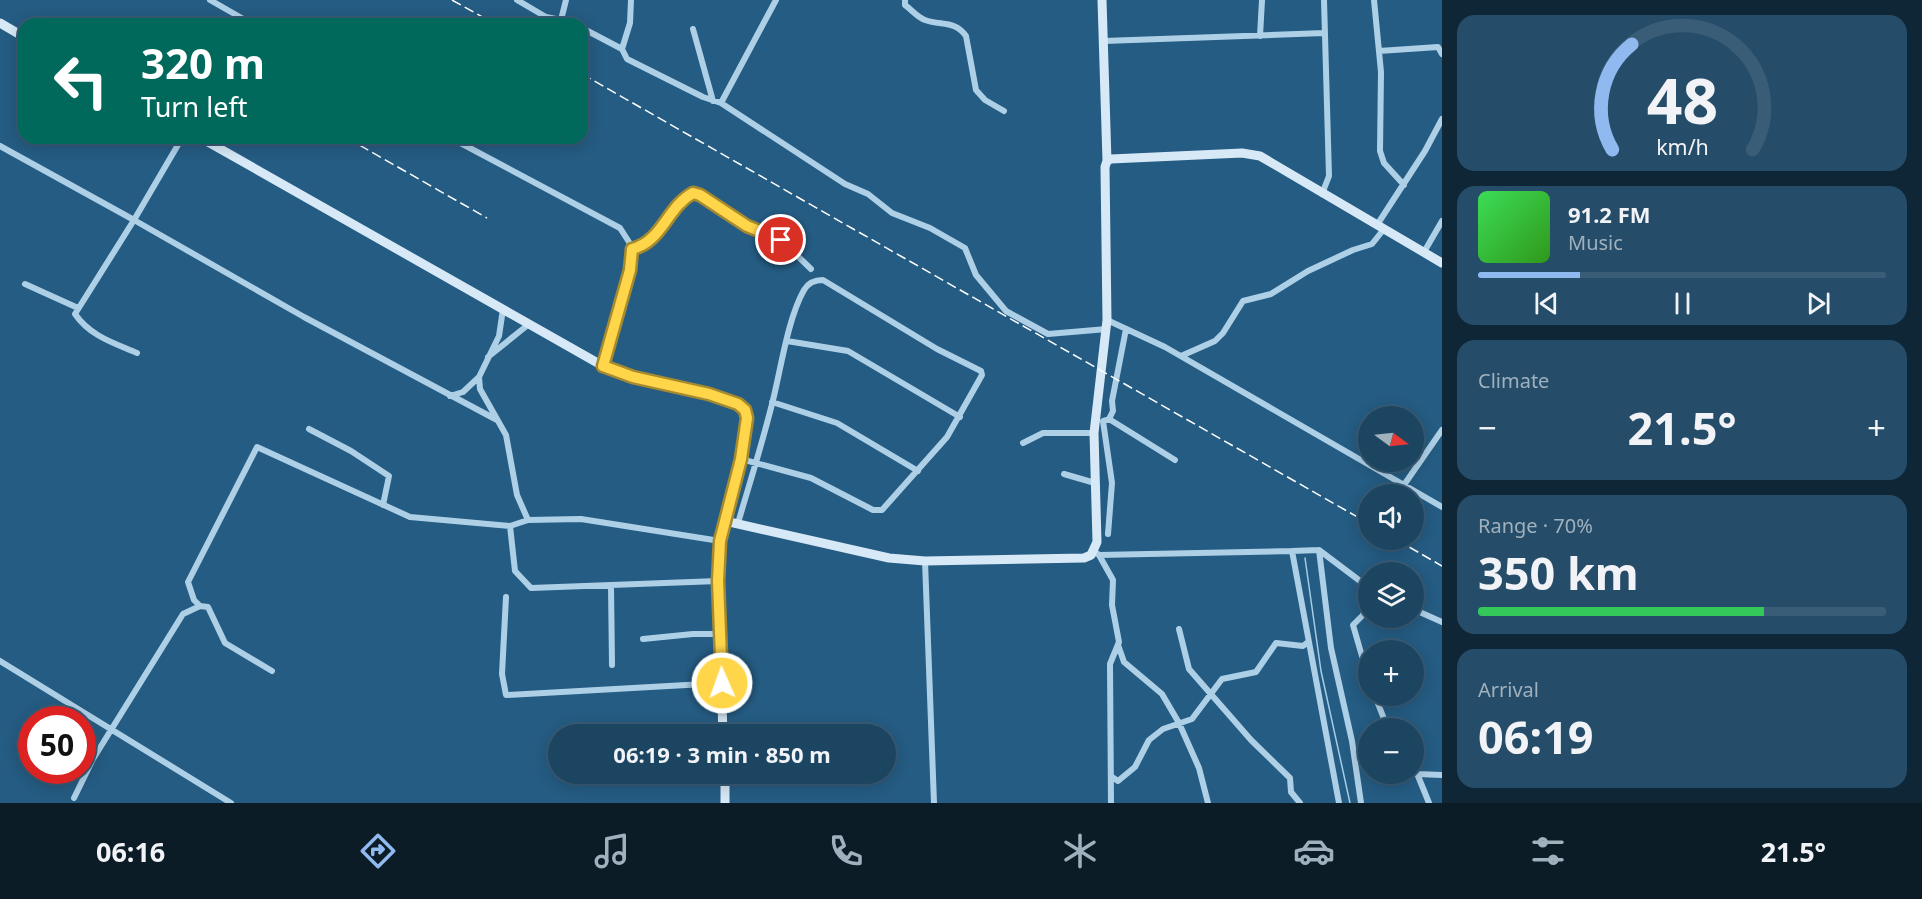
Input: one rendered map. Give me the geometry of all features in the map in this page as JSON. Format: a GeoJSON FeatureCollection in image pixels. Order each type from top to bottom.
{"type":"FeatureCollection","features":[{"type":"Feature","properties":{"kind":"street"},"geometry":{"type":"LineString","coordinates":[[210,0],[242,18]]}},
{"type":"Feature","properties":{"kind":"street"},"geometry":{"type":"LineString","coordinates":[[517,0],[551,18]]}},
{"type":"Feature","properties":{"kind":"street"},"geometry":{"type":"LineString","coordinates":[[562,18],[566,0]]}},
{"type":"Feature","properties":{"kind":"street"},"geometry":{"type":"LineString","coordinates":[[622,49],[630,22],[631,0]]}},
{"type":"Feature","properties":{"kind":"street"},"geometry":{"type":"LineString","coordinates":[[721,103],[776,0]]}},
{"type":"Feature","properties":{"kind":"street"},"geometry":{"type":"LineString","coordinates":[[898,0],[905,2],[925,20],[947,22],[962,29],[966,36],[976,90],[985,100],[1004,111]]}},
{"type":"Feature","properties":{"kind":"street"},"geometry":{"type":"LineString","coordinates":[[1102,0],[1107,161],[1107,325],[1094,433],[1097,553],[1113,580],[1112,605],[1118,645],[1124,662],[1162,694],[1179,723],[1198,768],[1208,803]]}},
{"type":"Feature","properties":{"kind":"street"},"geometry":{"type":"LineString","coordinates":[[1260,36],[1262,0]]}},
{"type":"Feature","properties":{"kind":"street"},"geometry":{"type":"LineString","coordinates":[[1322,194],[1329,176],[1324,0]]}},
{"type":"Feature","properties":{"kind":"street"},"geometry":{"type":"LineString","coordinates":[[1374,0],[1380,51],[1380,151],[1384,164],[1404,185]]}},
{"type":"Feature","properties":{"kind":"street"},"geometry":{"type":"LineString","coordinates":[[0,23],[18,34]]}},
{"type":"Feature","properties":{"kind":"street"},"geometry":{"type":"LineString","coordinates":[[693,29],[712,101]]}},
{"type":"Feature","properties":{"kind":"street"},"geometry":{"type":"LineString","coordinates":[[588,31],[622,49],[627,59],[712,101],[721,103],[845,184],[868,194],[892,213],[930,228],[965,248],[976,275],[1006,311],[1041,332],[1048,334],[1107,325],[1126,328],[1181,356],[1402,484]]}},
{"type":"Feature","properties":{"kind":"street"},"geometry":{"type":"LineString","coordinates":[[1104,41],[1324,33]]}},
{"type":"Feature","properties":{"kind":"street"},"geometry":{"type":"LineString","coordinates":[[1380,51],[1426,46],[1438,47],[1442,54]]}},
{"type":"Feature","properties":{"kind":"street"},"geometry":{"type":"LineString","coordinates":[[1181,356],[1215,341],[1223,333],[1243,301],[1275,292],[1308,271],[1353,250],[1372,244],[1442,118]]}},
{"type":"Feature","properties":{"kind":"street"},"geometry":{"type":"LineString","coordinates":[[137,353],[96,335],[82,324],[75,314],[178,144]]}},
{"type":"Feature","properties":{"kind":"street"},"geometry":{"type":"LineString","coordinates":[[212,144],[603,366],[633,377],[738,404],[745,410],[747,418],[741,459],[720,541],[718,581],[723,724]]}},
{"type":"Feature","properties":{"kind":"street"},"geometry":{"type":"LineString","coordinates":[[462,144],[620,228],[632,249],[630,270],[603,366]]}},
{"type":"Feature","properties":{"kind":"street"},"geometry":{"type":"LineString","coordinates":[[0,146],[313,323],[497,420]]}},
{"type":"Feature","properties":{"kind":"street"},"geometry":{"type":"LineString","coordinates":[[1107,161],[1136,157],[1254,154],[1442,263]]}},
{"type":"Feature","properties":{"kind":"street"},"geometry":{"type":"LineString","coordinates":[[632,249],[645,246],[670,219],[685,197],[693,193],[724,209],[747,226],[781,240],[811,269]]}},
{"type":"Feature","properties":{"kind":"street"},"geometry":{"type":"LineString","coordinates":[[1424,252],[1442,221]]}},
{"type":"Feature","properties":{"kind":"street"},"geometry":{"type":"LineString","coordinates":[[738,523],[755,465],[772,402],[787,340],[806,287],[817,280],[823,280],[919,338],[981,371],[980,382],[947,437],[882,510],[873,510],[811,478],[755,465],[741,459]]}},
{"type":"Feature","properties":{"kind":"street"},"geometry":{"type":"LineString","coordinates":[[25,284],[78,308]]}},
{"type":"Feature","properties":{"kind":"street"},"geometry":{"type":"LineString","coordinates":[[449,396],[463,392],[479,377],[499,336],[503,309]]}},
{"type":"Feature","properties":{"kind":"street"},"geometry":{"type":"LineString","coordinates":[[487,358],[529,324]]}},
{"type":"Feature","properties":{"kind":"street"},"geometry":{"type":"LineString","coordinates":[[1108,534],[1112,483],[1103,421],[1109,419],[1113,411],[1112,401],[1126,328]]}},
{"type":"Feature","properties":{"kind":"street"},"geometry":{"type":"LineString","coordinates":[[787,340],[848,351],[960,417]]}},
{"type":"Feature","properties":{"kind":"street"},"geometry":{"type":"LineString","coordinates":[[479,377],[480,389],[506,435],[517,495],[528,520]]}},
{"type":"Feature","properties":{"kind":"street"},"geometry":{"type":"LineString","coordinates":[[772,402],[837,423],[918,471]]}},
{"type":"Feature","properties":{"kind":"street"},"geometry":{"type":"LineString","coordinates":[[1109,419],[1175,460]]}},
{"type":"Feature","properties":{"kind":"street"},"geometry":{"type":"LineString","coordinates":[[309,429],[351,451],[389,476],[383,505]]}},
{"type":"Feature","properties":{"kind":"street"},"geometry":{"type":"LineString","coordinates":[[1406,484],[1442,429]]}},
{"type":"Feature","properties":{"kind":"street"},"geometry":{"type":"LineString","coordinates":[[1023,443],[1043,433],[1094,433]]}},
{"type":"Feature","properties":{"kind":"street"},"geometry":{"type":"LineString","coordinates":[[200,606],[194,600],[188,582],[257,447],[410,517],[510,526],[528,520],[581,519],[720,541]]}},
{"type":"Feature","properties":{"kind":"street"},"geometry":{"type":"LineString","coordinates":[[1064,474],[1095,483]]}},
{"type":"Feature","properties":{"kind":"street"},"geometry":{"type":"LineString","coordinates":[[1424,497],[1442,507]]}},
{"type":"Feature","properties":{"kind":"street"},"geometry":{"type":"LineString","coordinates":[[725,520],[853,551],[925,561],[1084,558],[1097,553],[1319,550],[1358,579]]}},
{"type":"Feature","properties":{"kind":"street"},"geometry":{"type":"LineString","coordinates":[[510,526],[515,571],[531,588],[718,581]]}},
{"type":"Feature","properties":{"kind":"street"},"geometry":{"type":"LineString","coordinates":[[1319,550],[1330,648],[1352,741],[1361,803]]}},
{"type":"Feature","properties":{"kind":"street"},"geometry":{"type":"LineString","coordinates":[[1292,551],[1339,803]]}},
{"type":"Feature","properties":{"kind":"street"},"geometry":{"type":"LineString","coordinates":[[925,561],[934,803]]}},
{"type":"Feature","properties":{"kind":"street"},"geometry":{"type":"LineString","coordinates":[[611,586],[612,665]]}},
{"type":"Feature","properties":{"kind":"street"},"geometry":{"type":"LineString","coordinates":[[506,597],[502,674],[506,695],[722,683]]}},
{"type":"Feature","properties":{"kind":"street"},"geometry":{"type":"LineString","coordinates":[[74,798],[111,729],[183,614],[200,606],[208,607],[225,643],[272,671]]}},
{"type":"Feature","properties":{"kind":"street"},"geometry":{"type":"LineString","coordinates":[[1424,614],[1442,622]]}},
{"type":"Feature","properties":{"kind":"street"},"geometry":{"type":"LineString","coordinates":[[1358,620],[1353,625],[1358,642]]}},
{"type":"Feature","properties":{"kind":"street"},"geometry":{"type":"LineString","coordinates":[[1179,629],[1189,669],[1251,740],[1290,778],[1291,792],[1299,803]]}},
{"type":"Feature","properties":{"kind":"street"},"geometry":{"type":"LineString","coordinates":[[643,639],[720,634]]}},
{"type":"Feature","properties":{"kind":"street"},"geometry":{"type":"LineString","coordinates":[[1112,777],[1118,781],[1135,767],[1149,740],[1163,729],[1192,719],[1222,679],[1256,672],[1276,643],[1303,646],[1308,642]]}},
{"type":"Feature","properties":{"kind":"street"},"geometry":{"type":"LineString","coordinates":[[1111,803],[1110,660],[1118,645]]}},
{"type":"Feature","properties":{"kind":"street"},"geometry":{"type":"LineString","coordinates":[[0,661],[231,803]]}},
{"type":"Feature","properties":{"kind":"street"},"geometry":{"type":"LineString","coordinates":[[1424,774],[1442,775]]}},
{"type":"Feature","properties":{"kind":"street"},"geometry":{"type":"LineString","coordinates":[[724,784],[725,803]]}},
{"type":"Feature","properties":{"kind":"street"},"geometry":{"type":"LineString","coordinates":[[1421,784],[1429,803]]}},
{"type":"Feature","properties":{"kind":"waterway"},"geometry":{"type":"LineString","coordinates":[[1305,558],[1321,671],[1350,803]]}},
{"type":"Feature","properties":{"kind":"railway"},"geometry":{"type":"LineString","coordinates":[[452,0],[484,18]]}},
{"type":"Feature","properties":{"kind":"railway"},"geometry":{"type":"LineString","coordinates":[[588,77],[1358,517]]}},
{"type":"Feature","properties":{"kind":"railway"},"geometry":{"type":"LineString","coordinates":[[358,144],[487,218]]}},
{"type":"Feature","properties":{"kind":"railway"},"geometry":{"type":"LineString","coordinates":[[1414,550],[1442,566]]}},
{"type":"Feature","properties":{"kind":"route"},"geometry":{"type":"LineString","coordinates":[[722,683],[718,581],[720,541],[741,459],[747,418],[745,410],[738,404],[709,394],[633,377],[603,366],[630,270],[632,249],[645,246],[670,219],[685,197],[693,193],[700,195],[747,226],[781,240]]}}]}
